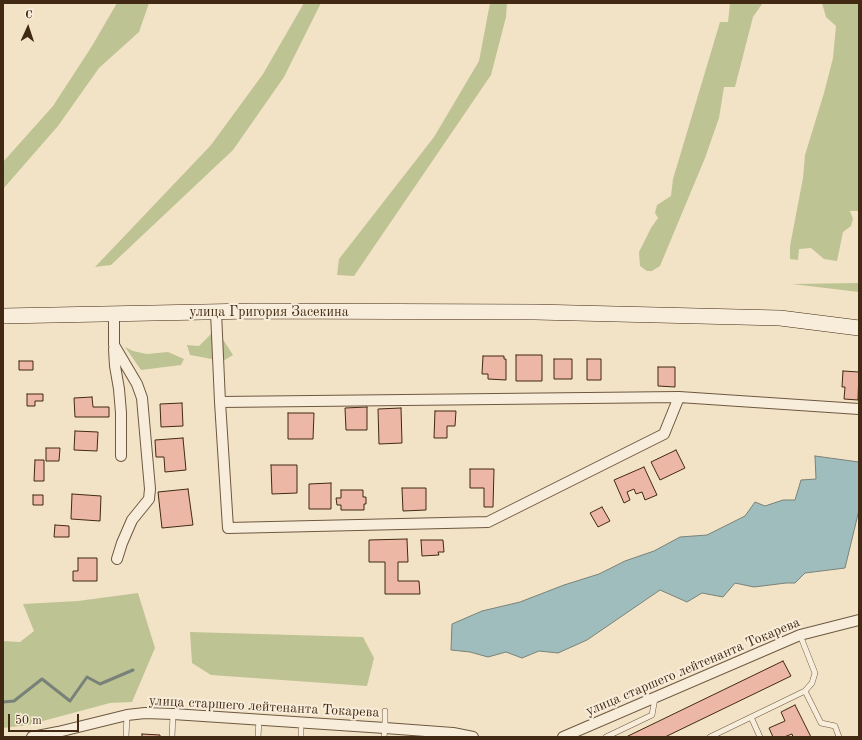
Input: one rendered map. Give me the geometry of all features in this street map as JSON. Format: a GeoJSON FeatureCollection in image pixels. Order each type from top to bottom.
{"type":"FeatureCollection","features":[{"type":"Feature","properties":{"kind":"main road","name":"улица Григория Засекина"},"geometry":{"type":"LineString","coordinates":[[3,316],[216,312],[535,312],[780,318],[859,328]]}},
{"type":"Feature","properties":{"kind":"street"},"geometry":{"type":"LineString","coordinates":[[216,312],[228,528],[488,522],[664,434],[679,397]]}},
{"type":"Feature","properties":{"kind":"street"},"geometry":{"type":"LineString","coordinates":[[114,313],[115,366],[121,413],[121,456]]}},
{"type":"Feature","properties":{"kind":"street"},"geometry":{"type":"LineString","coordinates":[[114,345],[137,384],[142,398],[150,490],[149,499],[132,520],[117,559]]}},
{"type":"Feature","properties":{"kind":"street"},"geometry":{"type":"LineString","coordinates":[[220,402],[679,397],[859,409]]}},
{"type":"Feature","properties":{"kind":"street","name":"улица старшего лейтенанта Токарева"},"geometry":{"type":"LineString","coordinates":[[563,737],[800,635],[859,620]]}},
{"type":"Feature","properties":{"kind":"street","name":"улица старшего лейтенанта Токарева"},"geometry":{"type":"LineString","coordinates":[[32,737],[145,713],[259,720],[385,732],[453,733],[472,737]]}},
{"type":"Feature","properties":{"kind":"lane"},"geometry":{"type":"LineString","coordinates":[[710,737],[805,691],[812,683],[815,673],[800,635]]}},
{"type":"Feature","properties":{"kind":"lane"},"geometry":{"type":"LineString","coordinates":[[805,691],[821,723],[835,726],[839,737]]}},
{"type":"Feature","properties":{"kind":"lane"},"geometry":{"type":"LineString","coordinates":[[606,737],[652,715],[655,697]]}},
{"type":"Feature","properties":{"kind":"lane"},"geometry":{"type":"LineString","coordinates":[[385,711],[385,732]]}},
{"type":"Feature","properties":{"kind":"lane"},"geometry":{"type":"LineString","coordinates":[[172,737],[173,714]]}},
{"type":"Feature","properties":{"kind":"lane"},"geometry":{"type":"LineString","coordinates":[[126,737],[130,717]]}},
{"type":"Feature","properties":{"kind":"lane"},"geometry":{"type":"LineString","coordinates":[[751,717],[760,737]]}},
{"type":"Feature","properties":{"kind":"lane"},"geometry":{"type":"LineString","coordinates":[[258,737],[259,720]]}},
{"type":"Feature","properties":{"kind":"lane"},"geometry":{"type":"LineString","coordinates":[[301,737],[302,729]]}},
{"type":"Feature","properties":{"kind":"green space"},"geometry":{"type":"Polygon","coordinates":[[[117,3],[149,3],[139,32],[99,68],[58,126],[3,189],[3,162],[53,106],[92,46],[117,3]]]}},
{"type":"Feature","properties":{"kind":"green space"},"geometry":{"type":"Polygon","coordinates":[[[304,3],[321,3],[284,77],[233,150],[111,265],[95,267],[211,145],[263,74],[304,3]]]}},
{"type":"Feature","properties":{"kind":"green space"},"geometry":{"type":"Polygon","coordinates":[[[490,3],[507,3],[506,17],[491,75],[354,276],[337,275],[339,259],[434,137],[479,61],[490,3]]]}},
{"type":"Feature","properties":{"kind":"green space"},"geometry":{"type":"Polygon","coordinates":[[[730,3],[762,4],[753,17],[735,87],[724,87],[719,118],[705,158],[660,266],[652,271],[647,271],[640,266],[639,252],[651,228],[658,218],[655,213],[657,205],[671,196],[673,179],[720,22],[728,22],[730,3]]]}},
{"type":"Feature","properties":{"kind":"green space"},"geometry":{"type":"Polygon","coordinates":[[[822,3],[859,3],[859,208],[858,211],[850,211],[853,219],[851,226],[843,232],[837,261],[824,259],[811,248],[799,249],[798,260],[790,259],[790,246],[803,178],[805,155],[833,58],[836,26],[826,17],[822,3]]]}},
{"type":"Feature","properties":{"kind":"green space"},"geometry":{"type":"Polygon","coordinates":[[[859,283],[859,292],[792,284],[859,283]]]}},
{"type":"Feature","properties":{"kind":"green space"},"geometry":{"type":"Polygon","coordinates":[[[212,333],[224,341],[233,355],[223,361],[190,355],[187,345],[199,346],[212,333]]]}},
{"type":"Feature","properties":{"kind":"green space"},"geometry":{"type":"Polygon","coordinates":[[[125,347],[133,351],[147,354],[168,352],[184,359],[181,365],[141,370],[125,347]]]}},
{"type":"Feature","properties":{"kind":"green space"},"geometry":{"type":"Polygon","coordinates":[[[138,593],[155,648],[132,702],[110,703],[28,725],[3,728],[3,641],[20,642],[34,631],[23,604],[78,601],[138,593]]]}},
{"type":"Feature","properties":{"kind":"green space"},"geometry":{"type":"Polygon","coordinates":[[[190,632],[363,637],[374,658],[367,686],[211,675],[192,663],[190,632]]]}},
{"type":"Feature","properties":{"kind":"water"},"geometry":{"type":"Polygon","coordinates":[[[815,456],[859,462],[859,510],[845,568],[805,573],[795,583],[754,587],[735,583],[723,597],[702,593],[687,602],[660,590],[587,640],[558,653],[539,651],[522,658],[506,652],[488,657],[470,652],[451,650],[452,624],[482,611],[520,602],[564,585],[599,574],[625,561],[654,551],[680,537],[707,535],[745,516],[755,502],[765,506],[783,500],[795,500],[801,480],[816,479],[815,456]]]}},
{"type":"Feature","properties":{"kind":"building"},"geometry":{"type":"Polygon","coordinates":[[[516,355],[542,355],[542,381],[516,381],[516,355]]]}},
{"type":"Feature","properties":{"kind":"building"},"geometry":{"type":"Polygon","coordinates":[[[483,356],[504,356],[504,359],[506,359],[506,380],[488,379],[488,374],[482,374],[483,356]]]}},
{"type":"Feature","properties":{"kind":"building"},"geometry":{"type":"Polygon","coordinates":[[[554,359],[572,359],[572,379],[554,379],[554,359]]]}},
{"type":"Feature","properties":{"kind":"building"},"geometry":{"type":"Polygon","coordinates":[[[587,359],[601,359],[601,380],[587,380],[587,359]]]}},
{"type":"Feature","properties":{"kind":"building"},"geometry":{"type":"Polygon","coordinates":[[[19,361],[33,361],[33,370],[19,370],[19,361]]]}},
{"type":"Feature","properties":{"kind":"building"},"geometry":{"type":"Polygon","coordinates":[[[658,367],[675,367],[675,387],[658,386],[658,367]]]}},
{"type":"Feature","properties":{"kind":"building"},"geometry":{"type":"Polygon","coordinates":[[[843,371],[859,372],[858,400],[844,399],[845,387],[842,387],[843,371]]]}},
{"type":"Feature","properties":{"kind":"building"},"geometry":{"type":"Polygon","coordinates":[[[27,394],[43,394],[43,401],[35,401],[35,406],[27,406],[27,394]]]}},
{"type":"Feature","properties":{"kind":"building"},"geometry":{"type":"Polygon","coordinates":[[[92,397],[93,407],[109,407],[109,417],[75,417],[74,398],[92,397]]]}},
{"type":"Feature","properties":{"kind":"building"},"geometry":{"type":"Polygon","coordinates":[[[182,403],[183,426],[161,427],[160,404],[182,403]]]}},
{"type":"Feature","properties":{"kind":"building"},"geometry":{"type":"Polygon","coordinates":[[[367,407],[367,430],[346,430],[345,408],[367,407]]]}},
{"type":"Feature","properties":{"kind":"building"},"geometry":{"type":"Polygon","coordinates":[[[401,408],[402,443],[379,444],[378,409],[401,408]]]}},
{"type":"Feature","properties":{"kind":"building"},"geometry":{"type":"Polygon","coordinates":[[[435,411],[456,411],[455,426],[447,426],[447,438],[434,438],[435,411]]]}},
{"type":"Feature","properties":{"kind":"building"},"geometry":{"type":"Polygon","coordinates":[[[288,413],[314,413],[313,439],[288,439],[288,413]]]}},
{"type":"Feature","properties":{"kind":"building"},"geometry":{"type":"Polygon","coordinates":[[[75,431],[98,432],[97,451],[74,450],[75,431]]]}},
{"type":"Feature","properties":{"kind":"building"},"geometry":{"type":"Polygon","coordinates":[[[183,438],[186,470],[165,472],[164,457],[156,457],[155,440],[183,438]]]}},
{"type":"Feature","properties":{"kind":"building"},"geometry":{"type":"Polygon","coordinates":[[[46,448],[60,448],[59,461],[46,461],[46,448]]]}},
{"type":"Feature","properties":{"kind":"building"},"geometry":{"type":"Polygon","coordinates":[[[676,450],[685,468],[660,480],[651,462],[676,450]]]}},
{"type":"Feature","properties":{"kind":"building"},"geometry":{"type":"Polygon","coordinates":[[[35,460],[44,460],[44,481],[34,481],[35,460]]]}},
{"type":"Feature","properties":{"kind":"building"},"geometry":{"type":"Polygon","coordinates":[[[271,465],[297,465],[297,493],[272,494],[271,465]]]}},
{"type":"Feature","properties":{"kind":"building"},"geometry":{"type":"Polygon","coordinates":[[[644,467],[657,495],[645,500],[642,492],[636,494],[634,489],[627,492],[630,500],[624,503],[614,480],[644,467]]]}},
{"type":"Feature","properties":{"kind":"building"},"geometry":{"type":"Polygon","coordinates":[[[470,469],[494,469],[493,507],[484,507],[484,488],[470,488],[470,469]]]}},
{"type":"Feature","properties":{"kind":"building"},"geometry":{"type":"Polygon","coordinates":[[[331,483],[331,509],[309,509],[309,484],[331,483]]]}},
{"type":"Feature","properties":{"kind":"building"},"geometry":{"type":"Polygon","coordinates":[[[402,488],[426,488],[426,510],[403,511],[402,488]]]}},
{"type":"Feature","properties":{"kind":"building"},"geometry":{"type":"Polygon","coordinates":[[[188,489],[193,525],[162,528],[158,492],[188,489]]]}},
{"type":"Feature","properties":{"kind":"building"},"geometry":{"type":"Polygon","coordinates":[[[341,490],[363,490],[363,497],[366,497],[364,510],[341,510],[341,505],[337,505],[336,498],[341,498],[341,490]]]}},
{"type":"Feature","properties":{"kind":"building"},"geometry":{"type":"Polygon","coordinates":[[[72,494],[101,496],[100,521],[71,519],[72,494]]]}},
{"type":"Feature","properties":{"kind":"building"},"geometry":{"type":"Polygon","coordinates":[[[33,495],[43,495],[43,505],[33,505],[33,495]]]}},
{"type":"Feature","properties":{"kind":"building"},"geometry":{"type":"Polygon","coordinates":[[[602,507],[610,521],[598,527],[590,513],[602,507]]]}},
{"type":"Feature","properties":{"kind":"building"},"geometry":{"type":"Polygon","coordinates":[[[55,525],[69,526],[69,537],[54,537],[55,525]]]}},
{"type":"Feature","properties":{"kind":"building"},"geometry":{"type":"Polygon","coordinates":[[[407,539],[408,562],[398,562],[398,581],[419,581],[420,594],[385,594],[385,562],[369,562],[369,540],[407,539]]]}},
{"type":"Feature","properties":{"kind":"building"},"geometry":{"type":"Polygon","coordinates":[[[421,540],[443,540],[444,552],[438,552],[439,555],[422,556],[421,540]]]}},
{"type":"Feature","properties":{"kind":"building"},"geometry":{"type":"Polygon","coordinates":[[[78,558],[97,558],[97,581],[73,581],[73,571],[78,571],[78,558]]]}},
{"type":"Feature","properties":{"kind":"building"},"geometry":{"type":"Polygon","coordinates":[[[783,661],[791,676],[665,737],[626,737],[783,661]]]}},
{"type":"Feature","properties":{"kind":"building"},"geometry":{"type":"Polygon","coordinates":[[[795,705],[811,737],[793,737],[792,734],[784,737],[773,737],[769,728],[785,721],[781,712],[795,705]]]}},
{"type":"Feature","properties":{"kind":"building"},"geometry":{"type":"Polygon","coordinates":[[[142,734],[160,735],[160,737],[142,737],[142,734]]]}},
{"type":"Feature","properties":{"kind":"waterway"},"geometry":{"type":"LineString","coordinates":[[3,702],[14,701],[42,679],[70,701],[87,677],[100,684],[133,670]]}}]}
